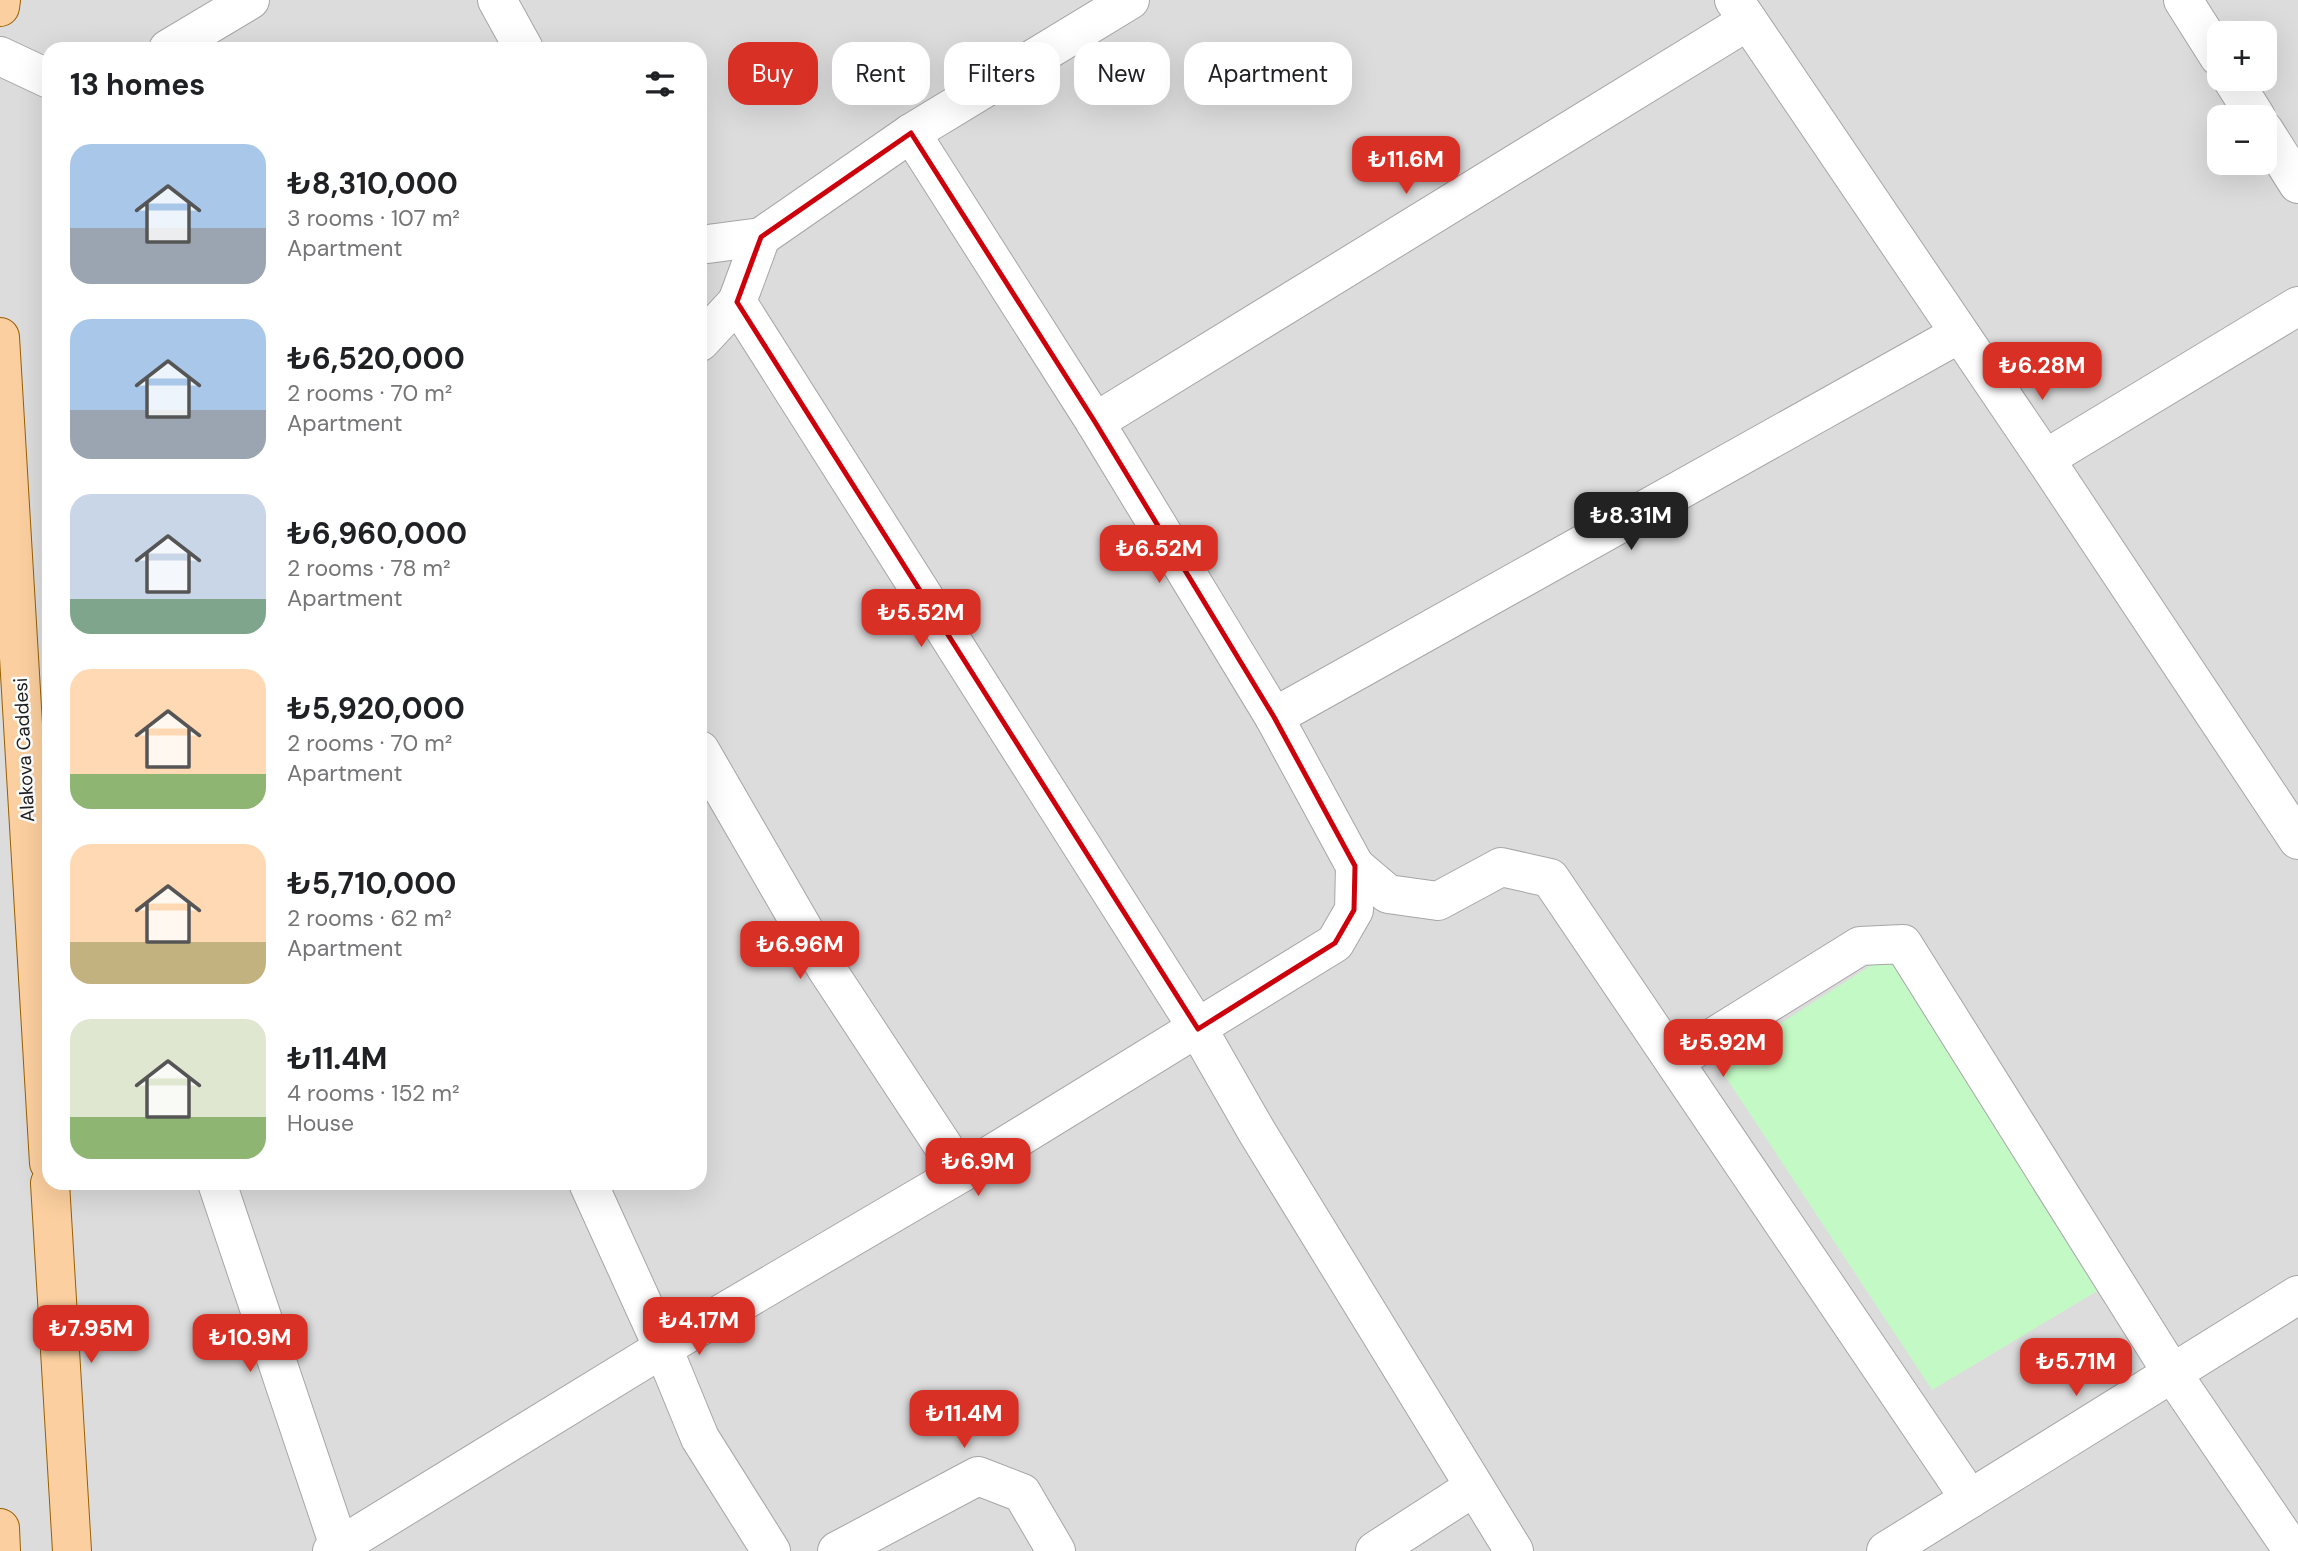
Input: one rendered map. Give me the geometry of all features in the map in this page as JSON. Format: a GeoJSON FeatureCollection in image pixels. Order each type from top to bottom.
{"type":"FeatureCollection","features":[{"type":"Feature","properties":{"kind":"main road"},"geometry":{"type":"LineString","coordinates":[[0,7],[1,0]]}},
{"type":"Feature","properties":{"kind":"main road","name":"Alakova Caddesi"},"geometry":{"type":"LineString","coordinates":[[0,337],[39,818],[42,922]]}},
{"type":"Feature","properties":{"kind":"main road"},"geometry":{"type":"LineString","coordinates":[[50,1190],[72,1551]]}},
{"type":"Feature","properties":{"kind":"main road"},"geometry":{"type":"LineString","coordinates":[[0,1528],[1,1551]]}},
{"type":"Feature","properties":{"kind":"street"},"geometry":{"type":"LineString","coordinates":[[180,42],[250,0]]}},
{"type":"Feature","properties":{"kind":"street"},"geometry":{"type":"LineString","coordinates":[[497,0],[520,42]]}},
{"type":"Feature","properties":{"kind":"street"},"geometry":{"type":"LineString","coordinates":[[707,243],[761,237],[911,133],[1130,0]]}},
{"type":"Feature","properties":{"kind":"street"},"geometry":{"type":"LineString","coordinates":[[2183,0],[2207,38]]}},
{"type":"Feature","properties":{"kind":"street"},"geometry":{"type":"LineString","coordinates":[[1095,422],[1741,10],[2045,459],[2298,841]]}},
{"type":"Feature","properties":{"kind":"street"},"geometry":{"type":"LineString","coordinates":[[0,56],[42,76]]}},
{"type":"Feature","properties":{"kind":"street"},"geometry":{"type":"LineString","coordinates":[[911,133],[1095,422],[1273,717],[1355,866],[1388,894],[1438,901],[1501,867],[1550,878],[1970,1499]]}},
{"type":"Feature","properties":{"kind":"street"},"geometry":{"type":"LineString","coordinates":[[2277,151],[2298,184]]}},
{"type":"Feature","properties":{"kind":"street"},"geometry":{"type":"LineString","coordinates":[[707,334],[737,302],[761,237]]}},
{"type":"Feature","properties":{"kind":"street"},"geometry":{"type":"LineString","coordinates":[[737,302],[1198,1029],[1257,1132],[1514,1551]]}},
{"type":"Feature","properties":{"kind":"street"},"geometry":{"type":"LineString","coordinates":[[2045,459],[2298,306]]}},
{"type":"Feature","properties":{"kind":"street"},"geometry":{"type":"LineString","coordinates":[[1273,717],[1959,334]]}},
{"type":"Feature","properties":{"kind":"street"},"geometry":{"type":"LineString","coordinates":[[707,762],[826,968],[961,1173]]}},
{"type":"Feature","properties":{"kind":"street"},"geometry":{"type":"LineString","coordinates":[[219,1190],[335,1549],[663,1348],[961,1173],[1335,943],[1354,910],[1355,866]]}},
{"type":"Feature","properties":{"kind":"street"},"geometry":{"type":"LineString","coordinates":[[1675,1061],[1860,946],[1903,944],[2172,1373],[2293,1551]]}},
{"type":"Feature","properties":{"kind":"street"},"geometry":{"type":"LineString","coordinates":[[591,1190],[700,1437],[771,1551]]}},
{"type":"Feature","properties":{"kind":"street"},"geometry":{"type":"LineString","coordinates":[[1886,1551],[2298,1296]]}},
{"type":"Feature","properties":{"kind":"street"},"geometry":{"type":"LineString","coordinates":[[837,1551],[978,1476],[1022,1493],[1056,1551]]}},
{"type":"Feature","properties":{"kind":"street"},"geometry":{"type":"LineString","coordinates":[[1375,1551],[1474,1487]]}},
{"type":"Feature","properties":{"kind":"highlighted area"},"geometry":{"type":"Polygon","coordinates":[[[911,133],[1095,422],[1274,717],[1355,866],[1354,910],[1335,943],[1198,1029],[737,302],[761,237],[911,133]]]}},
{"type":"Feature","properties":{"kind":"shaded area"},"geometry":{"type":"Polygon","coordinates":[[[0,0],[2298,0],[2298,1551],[0,1551],[0,0]]]}},
{"type":"Feature","properties":{"kind":"green space"},"geometry":{"type":"Polygon","coordinates":[[[1889,954],[2109,1284],[1932,1390],[1717,1064],[1889,954]]]}}]}
